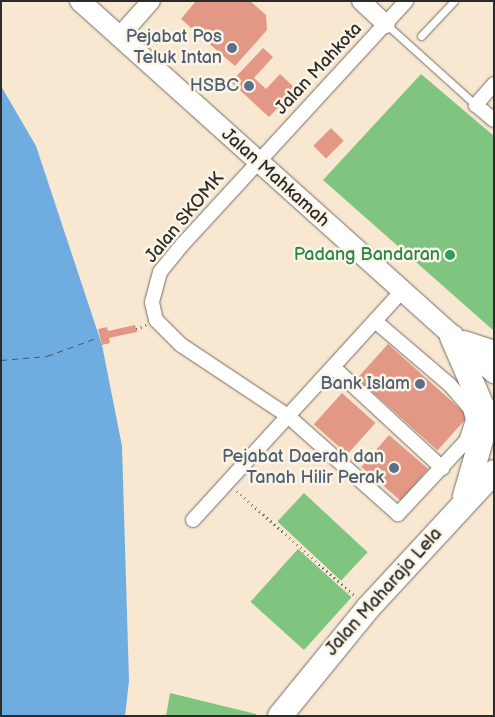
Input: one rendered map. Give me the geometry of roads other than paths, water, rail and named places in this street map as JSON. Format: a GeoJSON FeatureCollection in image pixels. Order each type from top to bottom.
{"type":"FeatureCollection","features":[{"type":"Feature","properties":{"kind":"highway"},"geometry":{"type":"LineString","coordinates":[[452,338],[482,406],[484,430],[476,469],[459,509]]}},
{"type":"Feature","properties":{"kind":"highway","name":"Jalan Maharaja Lela"},"geometry":{"type":"LineString","coordinates":[[280,716],[368,608],[494,472]]}},
{"type":"Feature","properties":{"kind":"main road","name":"Jalan Mahkamah"},"geometry":{"type":"LineString","coordinates":[[80,1],[452,338],[494,373]]}},
{"type":"Feature","properties":{"kind":"main road"},"geometry":{"type":"LineString","coordinates":[[452,338],[494,351]]}},
{"type":"Feature","properties":{"kind":"street"},"geometry":{"type":"LineString","coordinates":[[119,37],[152,1]]}},
{"type":"Feature","properties":{"kind":"street"},"geometry":{"type":"LineString","coordinates":[[361,1],[386,24]]}},
{"type":"Feature","properties":{"kind":"street","name":"Jalan Mahkota"},"geometry":{"type":"LineString","coordinates":[[259,162],[406,1]]}},
{"type":"Feature","properties":{"kind":"street"},"geometry":{"type":"LineString","coordinates":[[494,84],[476,105],[494,120]]}},
{"type":"Feature","properties":{"kind":"street","name":"Jalan SKOMK"},"geometry":{"type":"LineString","coordinates":[[259,162],[160,272],[153,312],[181,345],[288,416]]}},
{"type":"Feature","properties":{"kind":"street"},"geometry":{"type":"LineString","coordinates":[[193,520],[401,292]]}},
{"type":"Feature","properties":{"kind":"street"},"geometry":{"type":"LineString","coordinates":[[288,416],[398,514],[442,468],[473,430],[470,408],[375,321]]}},
{"type":"Feature","properties":{"kind":"street"},"geometry":{"type":"LineString","coordinates":[[333,367],[442,468]]}},
{"type":"Feature","properties":{"kind":"lane"},"geometry":{"type":"LineString","coordinates":[[421,36],[454,1]]}},
{"type":"Feature","properties":{"kind":"lane"},"geometry":{"type":"LineString","coordinates":[[386,24],[476,105]]}},
{"type":"Feature","properties":{"kind":"water"},"geometry":{"type":"Polygon","coordinates":[[[1,86],[36,146],[102,345],[122,446],[129,681],[125,716],[1,716],[1,86]]]}},
{"type":"Feature","properties":{"kind":"place","name":"Pejabat Pos Teluk Intan"},"geometry":{"type":"Point","coordinates":[232,48]}},
{"type":"Feature","properties":{"kind":"place","name":"HSBC"},"geometry":{"type":"Point","coordinates":[249,86]}},
{"type":"Feature","properties":{"kind":"place","name":"Padang Bandaran"},"geometry":{"type":"Point","coordinates":[450,255]}},
{"type":"Feature","properties":{"kind":"place","name":"Bank Islam"},"geometry":{"type":"Point","coordinates":[420,384]}},
{"type":"Feature","properties":{"kind":"place","name":"Pejabat Daerah dan Tanah Hilir Perak"},"geometry":{"type":"Point","coordinates":[394,468]}}]}
